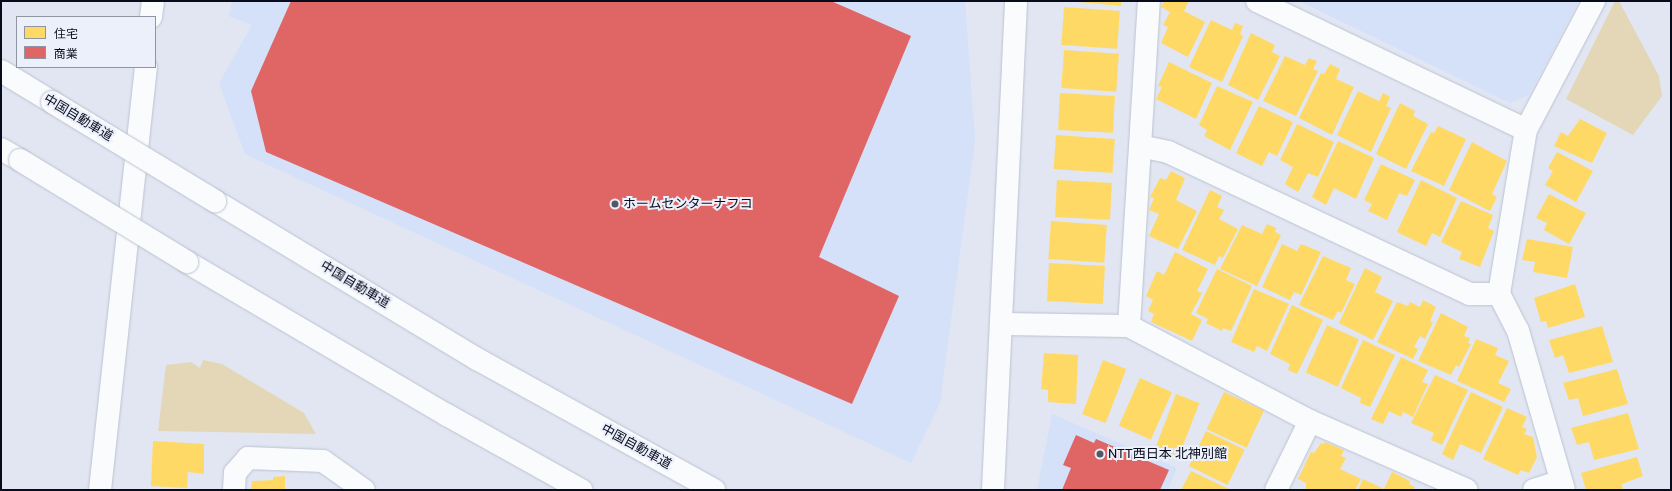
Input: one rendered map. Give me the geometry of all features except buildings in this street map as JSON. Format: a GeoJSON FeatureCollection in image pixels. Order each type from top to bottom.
{"type":"FeatureCollection","features":[{"type":"Feature","properties":{"kind":"main road"},"geometry":{"type":"LineString","coordinates":[[151,16],[153,1]]}},
{"type":"Feature","properties":{"kind":"main road"},"geometry":{"type":"LineString","coordinates":[[993,490],[1016,1]]}},
{"type":"Feature","properties":{"kind":"main road"},"geometry":{"type":"LineString","coordinates":[[1129,326],[1149,1]]}},
{"type":"Feature","properties":{"kind":"main road"},"geometry":{"type":"LineString","coordinates":[[1258,1],[1526,130]]}},
{"type":"Feature","properties":{"kind":"main road"},"geometry":{"type":"LineString","coordinates":[[1534,490],[1562,485],[1518,331],[1499,294],[1526,130],[1594,1]]}},
{"type":"Feature","properties":{"kind":"main road"},"geometry":{"type":"LineString","coordinates":[[100,490],[146,68]]}},
{"type":"Feature","properties":{"kind":"main road","name":"中国自動車道"},"geometry":{"type":"LineString","coordinates":[[1,71],[477,359],[714,490]]}},
{"type":"Feature","properties":{"kind":"main road"},"geometry":{"type":"LineString","coordinates":[[1140,146],[1168,152],[1470,294],[1499,294]]}},
{"type":"Feature","properties":{"kind":"main road"},"geometry":{"type":"LineString","coordinates":[[1,149],[187,262],[447,415],[581,490]]}},
{"type":"Feature","properties":{"kind":"main road"},"geometry":{"type":"LineString","coordinates":[[1001,324],[1129,326],[1310,421],[1467,490]]}},
{"type":"Feature","properties":{"kind":"main road"},"geometry":{"type":"LineString","coordinates":[[1276,490],[1310,421]]}},
{"type":"Feature","properties":{"kind":"main road"},"geometry":{"type":"LineString","coordinates":[[234,490],[235,473],[248,458],[323,461],[364,490]]}},
{"type":"Feature","properties":{"kind":"shaded area","name":"ホームセンターナフコ"},"geometry":{"type":"Polygon","coordinates":[[[232,1],[965,1],[975,140],[940,403],[911,463],[245,154],[219,83],[252,25],[229,16],[232,1]]]}},
{"type":"Feature","properties":{"kind":"shaded area"},"geometry":{"type":"Polygon","coordinates":[[[1299,1],[1579,1],[1529,95],[1510,103],[1299,1]]]}},
{"type":"Feature","properties":{"kind":"shaded area"},"geometry":{"type":"Polygon","coordinates":[[[1615,1],[1619,1],[1659,76],[1662,96],[1633,135],[1566,99],[1615,1]]]}},
{"type":"Feature","properties":{"kind":"shaded area"},"geometry":{"type":"Polygon","coordinates":[[[203,360],[222,364],[304,413],[316,434],[158,431],[166,365],[191,362],[200,368],[203,360]]]}},
{"type":"Feature","properties":{"kind":"shaded area"},"geometry":{"type":"Polygon","coordinates":[[[1052,414],[1177,468],[1168,490],[1037,490],[1052,414]]]}},
{"type":"Feature","properties":{"kind":"place","name":"ホームセンターナフコ"},"geometry":{"type":"Point","coordinates":[615,204]}},
{"type":"Feature","properties":{"kind":"place","name":"NTT西日本 北神別館"},"geometry":{"type":"Point","coordinates":[1100,454]}}]}
